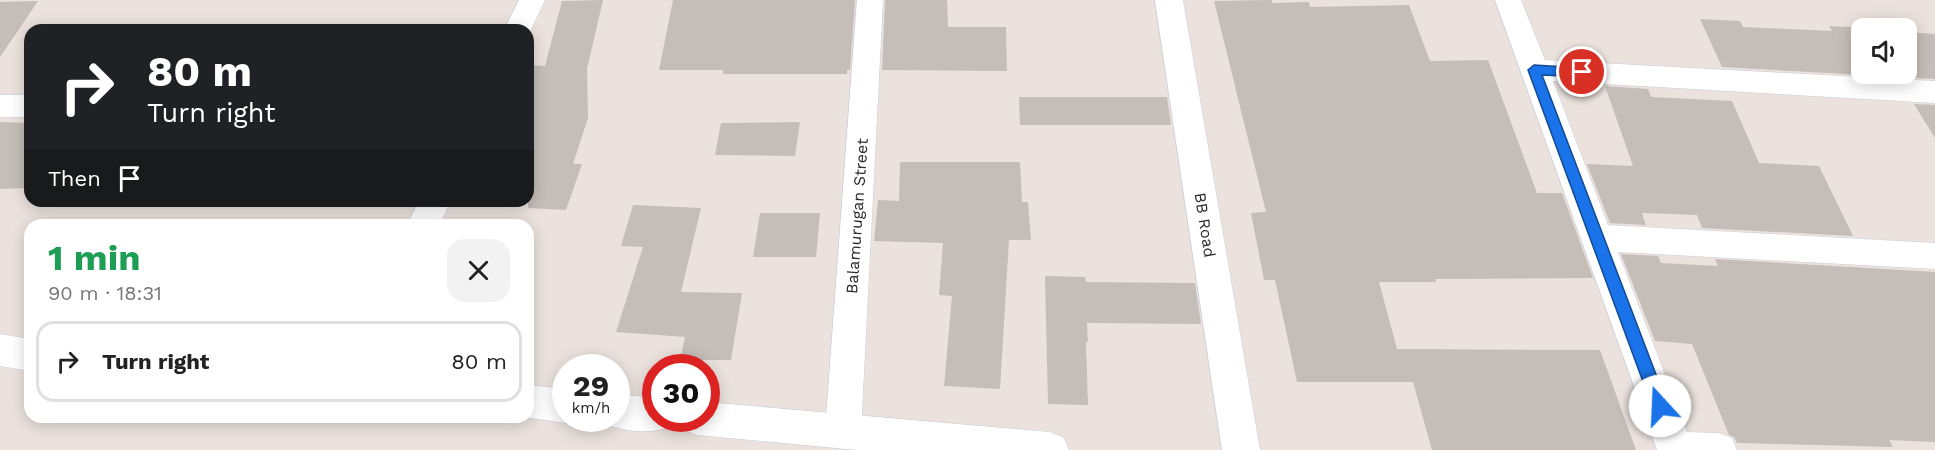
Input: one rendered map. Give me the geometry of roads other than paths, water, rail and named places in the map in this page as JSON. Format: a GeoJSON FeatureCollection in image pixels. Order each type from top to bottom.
{"type":"FeatureCollection","features":[{"type":"Feature","properties":{"kind":"street"},"geometry":{"type":"LineString","coordinates":[[521,24],[532,0]]}},
{"type":"Feature","properties":{"kind":"street","name":"Balamurugan Street"},"geometry":{"type":"LineString","coordinates":[[843,432],[870,0]]}},
{"type":"Feature","properties":{"kind":"street","name":"BB Road"},"geometry":{"type":"LineString","coordinates":[[1169,0],[1241,450]]}},
{"type":"Feature","properties":{"kind":"street"},"geometry":{"type":"LineString","coordinates":[[1508,0],[1599,238],[1675,449],[1719,450]]}},
{"type":"Feature","properties":{"kind":"street"},"geometry":{"type":"LineString","coordinates":[[1534,70],[1935,92]]}},
{"type":"Feature","properties":{"kind":"street"},"geometry":{"type":"LineString","coordinates":[[0,106],[24,106]]}},
{"type":"Feature","properties":{"kind":"street"},"geometry":{"type":"LineString","coordinates":[[1599,238],[1935,256]]}},
{"type":"Feature","properties":{"kind":"street"},"geometry":{"type":"LineString","coordinates":[[0,350],[24,354]]}},
{"type":"Feature","properties":{"kind":"street"},"geometry":{"type":"LineString","coordinates":[[534,403],[552,405]]}},
{"type":"Feature","properties":{"kind":"street"},"geometry":{"type":"LineString","coordinates":[[720,420],[1050,450]]}}]}
